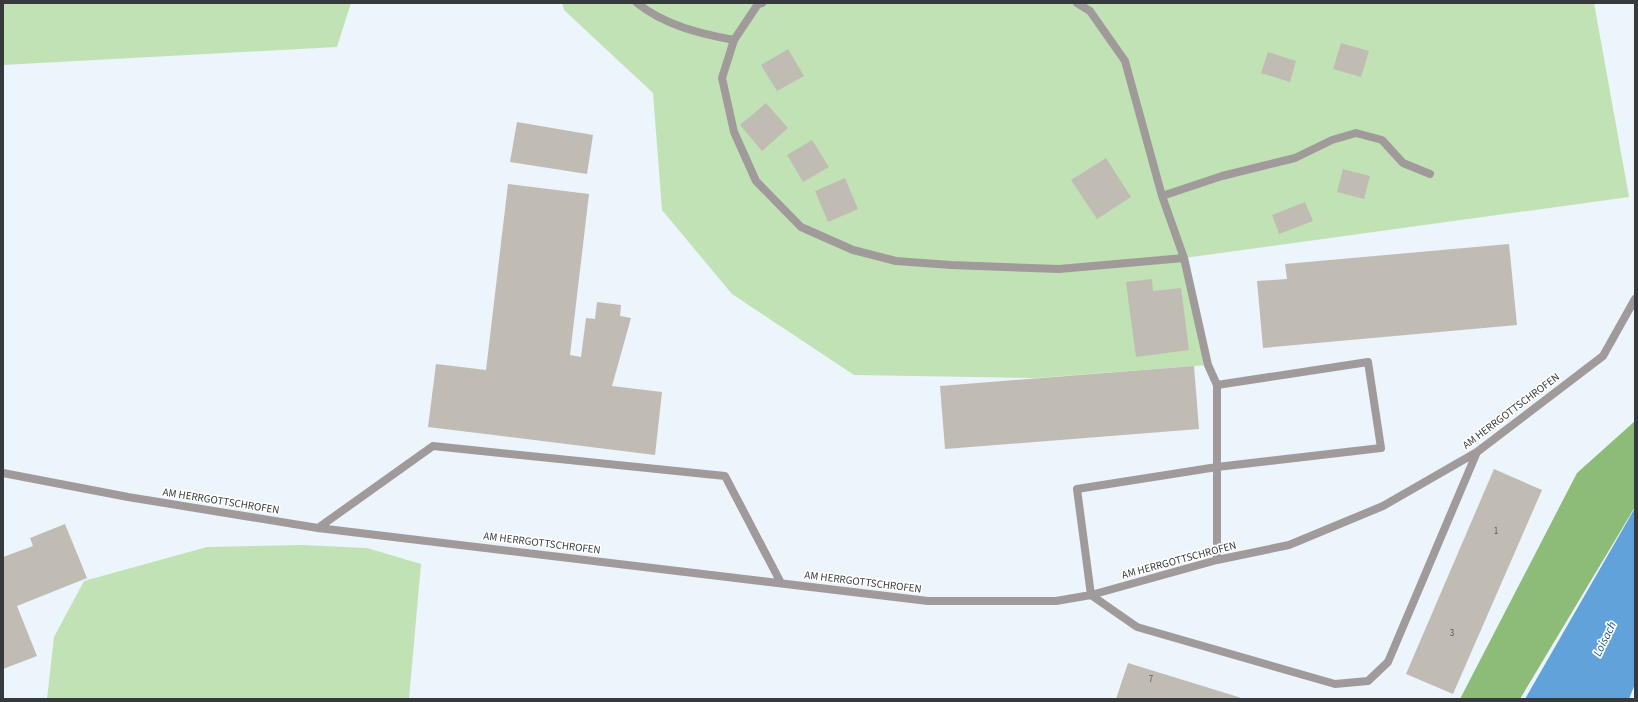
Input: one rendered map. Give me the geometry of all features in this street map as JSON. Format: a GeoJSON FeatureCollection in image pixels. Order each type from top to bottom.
{"type":"FeatureCollection","features":[{"type":"Feature","properties":{"kind":"lane"},"geometry":{"type":"LineString","coordinates":[[637,3],[648,12],[698,33],[734,40]]}},
{"type":"Feature","properties":{"kind":"lane"},"geometry":{"type":"LineString","coordinates":[[762,3],[758,4],[734,40],[722,78],[734,132],[756,181],[801,227],[853,250],[896,261],[943,265],[1059,270],[1184,258]]}},
{"type":"Feature","properties":{"kind":"lane"},"geometry":{"type":"LineString","coordinates":[[1077,3],[1090,11],[1124,61],[1162,196],[1184,258],[1208,365],[1217,385],[1217,560]]}},
{"type":"Feature","properties":{"kind":"lane"},"geometry":{"type":"LineString","coordinates":[[1162,196],[1222,176],[1295,158],[1332,140],[1356,133],[1382,140],[1403,163],[1430,174]]}},
{"type":"Feature","properties":{"kind":"lane","name":"AM HERRGOTTSCHROFEN"},"geometry":{"type":"LineString","coordinates":[[3,473],[128,497],[318,528],[928,601],[1056,601],[1091,595],[1217,560],[1289,545],[1383,506],[1478,452],[1603,356],[1635,299]]}},
{"type":"Feature","properties":{"kind":"lane"},"geometry":{"type":"LineString","coordinates":[[1217,385],[1368,362],[1382,448],[1217,467],[1077,489],[1091,595],[1137,627],[1336,684],[1368,681],[1388,662],[1478,452]]}},
{"type":"Feature","properties":{"kind":"lane"},"geometry":{"type":"LineString","coordinates":[[318,528],[432,446],[725,476],[781,583]]}},
{"type":"Feature","properties":{"kind":"green space"},"geometry":{"type":"Polygon","coordinates":[[[3,3],[351,3],[337,47],[3,65],[3,3]]]}},
{"type":"Feature","properties":{"kind":"green space"},"geometry":{"type":"Polygon","coordinates":[[[562,3],[1594,3],[1629,197],[1184,258],[1208,365],[1037,378],[854,375],[732,294],[662,210],[653,93],[564,10],[562,3]]]}},
{"type":"Feature","properties":{"kind":"green space"},"geometry":{"type":"Polygon","coordinates":[[[1635,421],[1635,507],[1520,699],[1460,699],[1577,473],[1635,421]]]}},
{"type":"Feature","properties":{"kind":"green space"},"geometry":{"type":"Polygon","coordinates":[[[301,545],[367,548],[421,564],[409,699],[47,699],[54,637],[84,581],[207,547],[301,545]]]}},
{"type":"Feature","properties":{"kind":"water","name":"Loisach"},"geometry":{"type":"Polygon","coordinates":[[[1635,508],[1635,684],[1629,699],[1525,699],[1635,508]]]}},
{"type":"Feature","properties":{"kind":"building"},"geometry":{"type":"Polygon","coordinates":[[[1341,43],[1369,51],[1361,77],[1333,69],[1341,43]]]}},
{"type":"Feature","properties":{"kind":"building"},"geometry":{"type":"Polygon","coordinates":[[[788,49],[804,76],[777,91],[761,65],[788,49]]]}},
{"type":"Feature","properties":{"kind":"building"},"geometry":{"type":"Polygon","coordinates":[[[1268,52],[1296,61],[1290,82],[1261,73],[1268,52]]]}},
{"type":"Feature","properties":{"kind":"building"},"geometry":{"type":"Polygon","coordinates":[[[766,103],[788,128],[762,151],[740,125],[766,103]]]}},
{"type":"Feature","properties":{"kind":"building"},"geometry":{"type":"Polygon","coordinates":[[[517,122],[593,135],[587,174],[510,162],[517,122]]]}},
{"type":"Feature","properties":{"kind":"building"},"geometry":{"type":"Polygon","coordinates":[[[812,140],[829,167],[803,182],[787,155],[812,140]]]}},
{"type":"Feature","properties":{"kind":"building"},"geometry":{"type":"Polygon","coordinates":[[[1106,158],[1131,197],[1097,219],[1071,180],[1106,158]]]}},
{"type":"Feature","properties":{"kind":"building"},"geometry":{"type":"Polygon","coordinates":[[[1343,169],[1370,176],[1364,199],[1337,192],[1343,169]]]}},
{"type":"Feature","properties":{"kind":"building"},"geometry":{"type":"Polygon","coordinates":[[[845,178],[858,209],[828,222],[815,191],[845,178]]]}},
{"type":"Feature","properties":{"kind":"building"},"geometry":{"type":"Polygon","coordinates":[[[508,184],[589,194],[570,355],[581,357],[586,318],[595,319],[597,302],[621,305],[620,316],[631,318],[612,386],[662,392],[655,455],[428,427],[436,364],[486,370],[508,184]]]}},
{"type":"Feature","properties":{"kind":"building"},"geometry":{"type":"Polygon","coordinates":[[[1305,202],[1313,221],[1279,234],[1272,215],[1305,202]]]}},
{"type":"Feature","properties":{"kind":"building"},"geometry":{"type":"Polygon","coordinates":[[[1509,244],[1517,325],[1263,348],[1257,281],[1287,279],[1285,264],[1509,244]]]}},
{"type":"Feature","properties":{"kind":"building"},"geometry":{"type":"Polygon","coordinates":[[[1152,279],[1153,291],[1181,288],[1189,350],[1136,357],[1126,282],[1152,279]]]}},
{"type":"Feature","properties":{"kind":"building"},"geometry":{"type":"Polygon","coordinates":[[[1194,366],[1199,429],[945,449],[940,386],[1194,366]]]}},
{"type":"Feature","properties":{"kind":"building"},"geometry":{"type":"Polygon","coordinates":[[[1494,469],[1542,490],[1453,694],[1406,674],[1494,469]]]}},
{"type":"Feature","properties":{"kind":"building"},"geometry":{"type":"Polygon","coordinates":[[[65,524],[87,578],[17,606],[37,656],[3,669],[3,557],[33,546],[30,538],[65,524]]]}},
{"type":"Feature","properties":{"kind":"building"},"geometry":{"type":"Polygon","coordinates":[[[1128,663],[1232,695],[1244,699],[1116,699],[1128,663]]]}}]}
